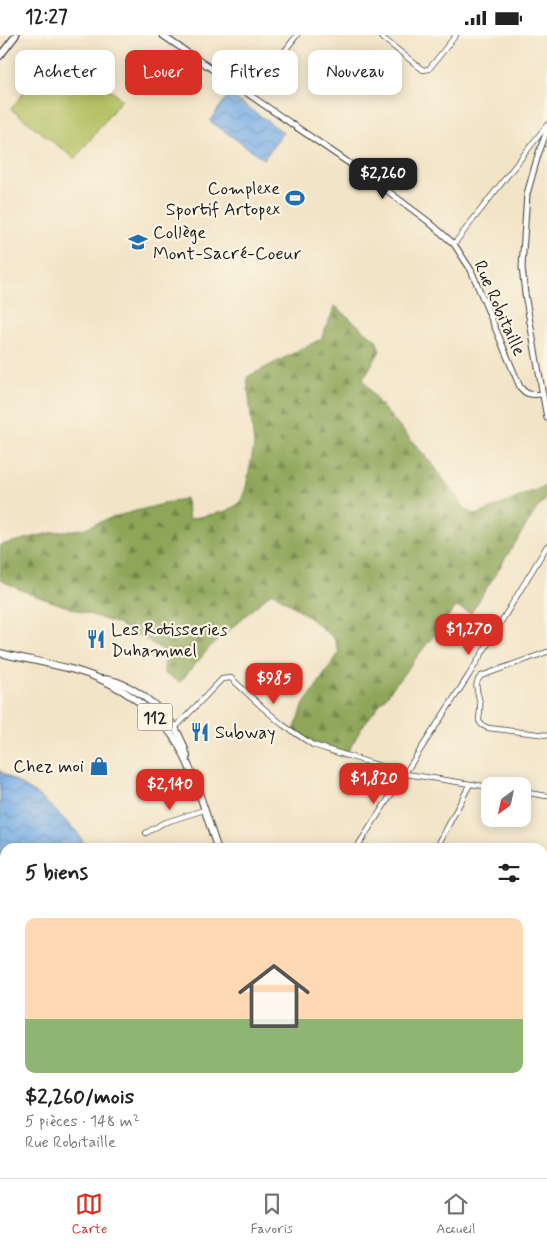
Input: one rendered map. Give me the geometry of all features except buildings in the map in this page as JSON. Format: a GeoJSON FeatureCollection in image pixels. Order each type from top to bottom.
{"type":"FeatureCollection","features":[{"type":"Feature","properties":{"kind":"main road"},"geometry":{"type":"LineString","coordinates":[[0,56],[16,35]]}},
{"type":"Feature","properties":{"kind":"main road","name":"112"},"geometry":{"type":"LineString","coordinates":[[0,653],[68,669],[99,679],[128,695],[152,713],[170,733],[181,750],[192,774],[216,843]]}},
{"type":"Feature","properties":{"kind":"main road"},"geometry":{"type":"LineString","coordinates":[[99,679],[114,681],[144,697],[160,709],[175,728],[184,745],[192,774]]}},
{"type":"Feature","properties":{"kind":"street","name":"Rue Robitaille"},"geometry":{"type":"LineString","coordinates":[[162,35],[212,69]]}},
{"type":"Feature","properties":{"kind":"street"},"geometry":{"type":"LineString","coordinates":[[286,50],[297,35]]}},
{"type":"Feature","properties":{"kind":"street"},"geometry":{"type":"LineString","coordinates":[[379,35],[423,70],[429,69],[456,35]]}},
{"type":"Feature","properties":{"kind":"street","name":"Rue Robitaille"},"geometry":{"type":"LineString","coordinates":[[251,95],[365,174],[429,222],[454,244],[471,270],[520,387],[525,393],[531,395],[545,394]]}},
{"type":"Feature","properties":{"kind":"street"},"geometry":{"type":"LineString","coordinates":[[454,244],[547,125]]}},
{"type":"Feature","properties":{"kind":"street"},"geometry":{"type":"LineString","coordinates":[[547,131],[527,194],[522,267],[525,294],[545,394],[547,418]]}},
{"type":"Feature","properties":{"kind":"street"},"geometry":{"type":"LineString","coordinates":[[360,843],[469,675],[547,546]]}},
{"type":"Feature","properties":{"kind":"street"},"geometry":{"type":"LineString","coordinates":[[547,652],[481,676],[477,680],[476,687],[481,704],[479,721],[482,725],[488,728],[547,735]]}},
{"type":"Feature","properties":{"kind":"street"},"geometry":{"type":"LineString","coordinates":[[170,733],[222,679],[231,678],[276,719],[313,745],[406,774],[481,786]]}},
{"type":"Feature","properties":{"kind":"street"},"geometry":{"type":"LineString","coordinates":[[439,843],[470,784]]}},
{"type":"Feature","properties":{"kind":"street"},"geometry":{"type":"LineString","coordinates":[[531,793],[547,796]]}},
{"type":"Feature","properties":{"kind":"street"},"geometry":{"type":"LineString","coordinates":[[146,833],[163,823],[204,810]]}},
{"type":"Feature","properties":{"kind":"green space"},"geometry":{"type":"Polygon","coordinates":[[[115,94],[122,99],[75,159],[11,109],[22,95],[115,94]]]}},
{"type":"Feature","properties":{"kind":"green space"},"geometry":{"type":"Polygon","coordinates":[[[335,306],[376,340],[380,351],[363,379],[378,402],[433,465],[466,510],[477,515],[547,485],[547,498],[536,510],[471,613],[456,607],[362,727],[345,757],[293,733],[304,704],[339,653],[334,638],[303,613],[272,592],[210,647],[180,682],[164,673],[165,651],[118,624],[30,594],[0,580],[0,545],[55,532],[82,529],[113,517],[186,498],[189,519],[227,511],[240,503],[246,487],[254,446],[247,377],[321,339],[335,306]]]}},
{"type":"Feature","properties":{"kind":"water"},"geometry":{"type":"Polygon","coordinates":[[[228,95],[230,95],[283,132],[264,159],[210,121],[228,95]]]}},
{"type":"Feature","properties":{"kind":"water"},"geometry":{"type":"Polygon","coordinates":[[[0,771],[42,798],[76,831],[84,843],[0,843],[0,771]]]}},
{"type":"Feature","properties":{"kind":"place","name":"Complexe Sportif Artopex"},"geometry":{"type":"Point","coordinates":[295,198]}},
{"type":"Feature","properties":{"kind":"place","name":"Collège Mont-Sacré-Coeur"},"geometry":{"type":"Point","coordinates":[138,242]}},
{"type":"Feature","properties":{"kind":"place","name":"Les Rotisseries Duhammel"},"geometry":{"type":"Point","coordinates":[96,639]}},
{"type":"Feature","properties":{"kind":"place","name":"Subway"},"geometry":{"type":"Point","coordinates":[200,732]}},
{"type":"Feature","properties":{"kind":"place","name":"Chez moi"},"geometry":{"type":"Point","coordinates":[99,766]}}]}
